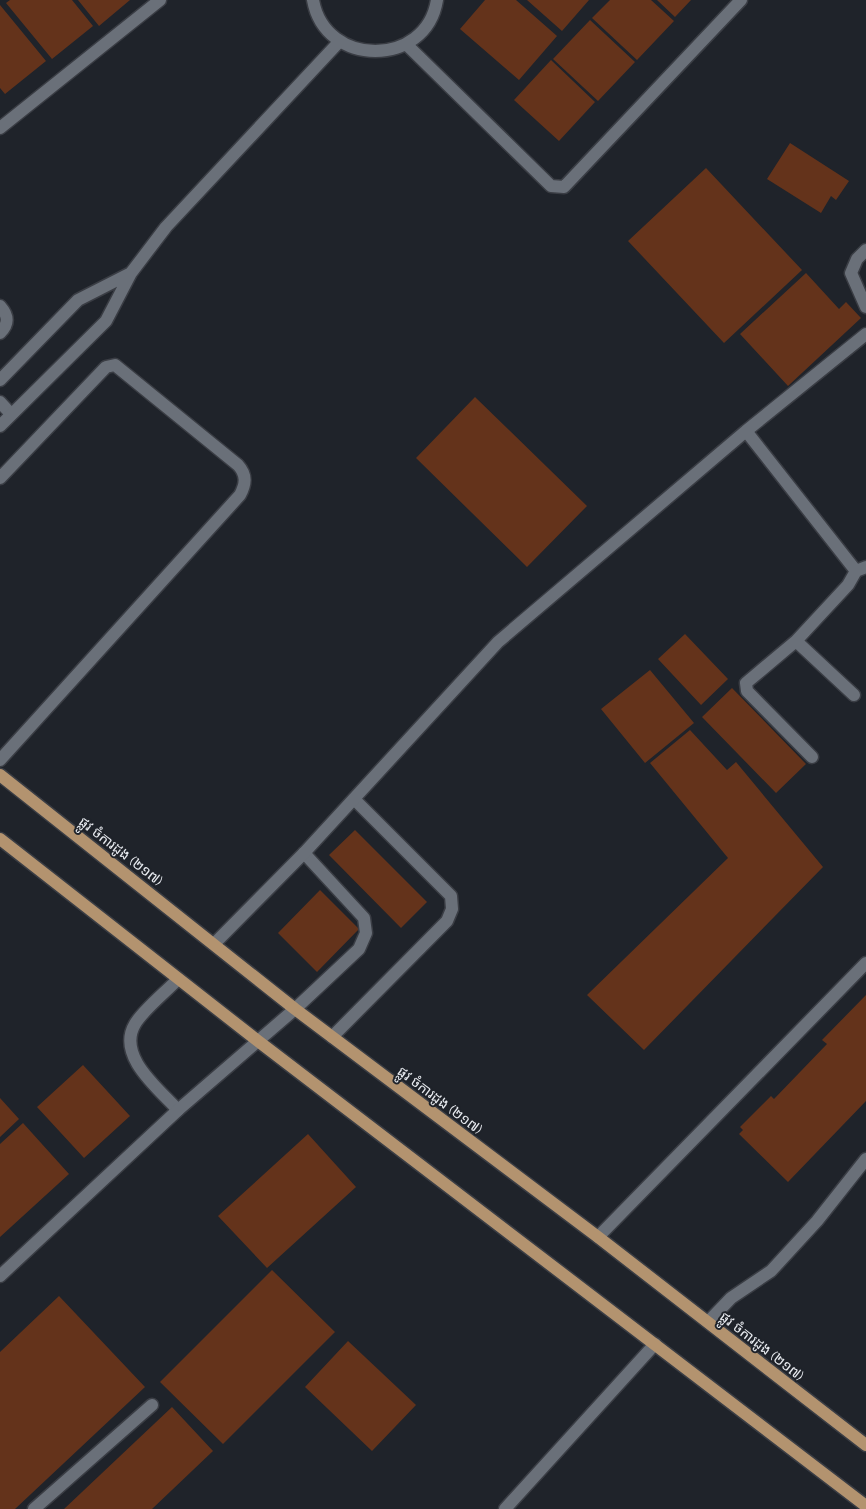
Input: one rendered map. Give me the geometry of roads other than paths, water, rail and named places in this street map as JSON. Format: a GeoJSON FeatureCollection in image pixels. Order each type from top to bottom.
{"type":"FeatureCollection","features":[{"type":"Feature","properties":{"kind":"main road","name":"ផ្លូវ ចំការដូង (២១៧)"},"geometry":{"type":"LineString","coordinates":[[0,775],[295,1009],[598,1237],[866,1445]]}},
{"type":"Feature","properties":{"kind":"main road"},"geometry":{"type":"LineString","coordinates":[[0,839],[258,1041],[866,1506]]}},
{"type":"Feature","properties":{"kind":"street"},"geometry":{"type":"LineString","coordinates":[[0,128],[160,0]]}},
{"type":"Feature","properties":{"kind":"street"},"geometry":{"type":"LineString","coordinates":[[313,0],[314,10],[324,28],[339,42],[355,49],[372,52],[390,50],[406,44],[419,34],[429,22],[438,3]]}},
{"type":"Feature","properties":{"kind":"street"},"geometry":{"type":"LineString","coordinates":[[406,44],[551,186],[564,187],[741,0]]}},
{"type":"Feature","properties":{"kind":"street"},"geometry":{"type":"LineString","coordinates":[[0,426],[106,321],[131,273],[166,228],[339,42]]}},
{"type":"Feature","properties":{"kind":"street"},"geometry":{"type":"LineString","coordinates":[[866,250],[857,259],[850,273],[866,307]]}},
{"type":"Feature","properties":{"kind":"street"},"geometry":{"type":"LineString","coordinates":[[0,380],[78,300],[131,273]]}},
{"type":"Feature","properties":{"kind":"street"},"geometry":{"type":"LineString","coordinates":[[0,306],[7,314],[7,322],[0,333]]}},
{"type":"Feature","properties":{"kind":"street"},"geometry":{"type":"LineString","coordinates":[[214,944],[304,853],[498,642],[746,431],[866,334]]}},
{"type":"Feature","properties":{"kind":"street"},"geometry":{"type":"LineString","coordinates":[[0,478],[106,367],[115,365],[238,465],[243,471],[245,478],[240,495],[0,760]]}},
{"type":"Feature","properties":{"kind":"street"},"geometry":{"type":"LineString","coordinates":[[0,402],[11,414]]}},
{"type":"Feature","properties":{"kind":"street"},"geometry":{"type":"LineString","coordinates":[[746,431],[861,569],[796,641],[748,679],[746,687],[812,757]]}},
{"type":"Feature","properties":{"kind":"street"},"geometry":{"type":"LineString","coordinates":[[796,641],[854,695]]}},
{"type":"Feature","properties":{"kind":"street"},"geometry":{"type":"LineString","coordinates":[[332,1037],[447,921],[452,909],[451,896],[354,799]]}},
{"type":"Feature","properties":{"kind":"street"},"geometry":{"type":"LineString","coordinates":[[0,1276],[178,1110],[295,1009],[359,948],[366,933],[364,918],[304,853]]}},
{"type":"Feature","properties":{"kind":"street"},"geometry":{"type":"LineString","coordinates":[[598,1237],[866,963]]}},
{"type":"Feature","properties":{"kind":"street"},"geometry":{"type":"LineString","coordinates":[[178,979],[135,1024],[130,1043],[134,1060],[178,1110]]}},
{"type":"Feature","properties":{"kind":"street"},"geometry":{"type":"LineString","coordinates":[[708,1322],[731,1298],[771,1271],[817,1221],[866,1160]]}},
{"type":"Feature","properties":{"kind":"street"},"geometry":{"type":"LineString","coordinates":[[505,1509],[655,1344]]}},
{"type":"Feature","properties":{"kind":"street"},"geometry":{"type":"LineString","coordinates":[[34,1509],[152,1405]]}}]}
